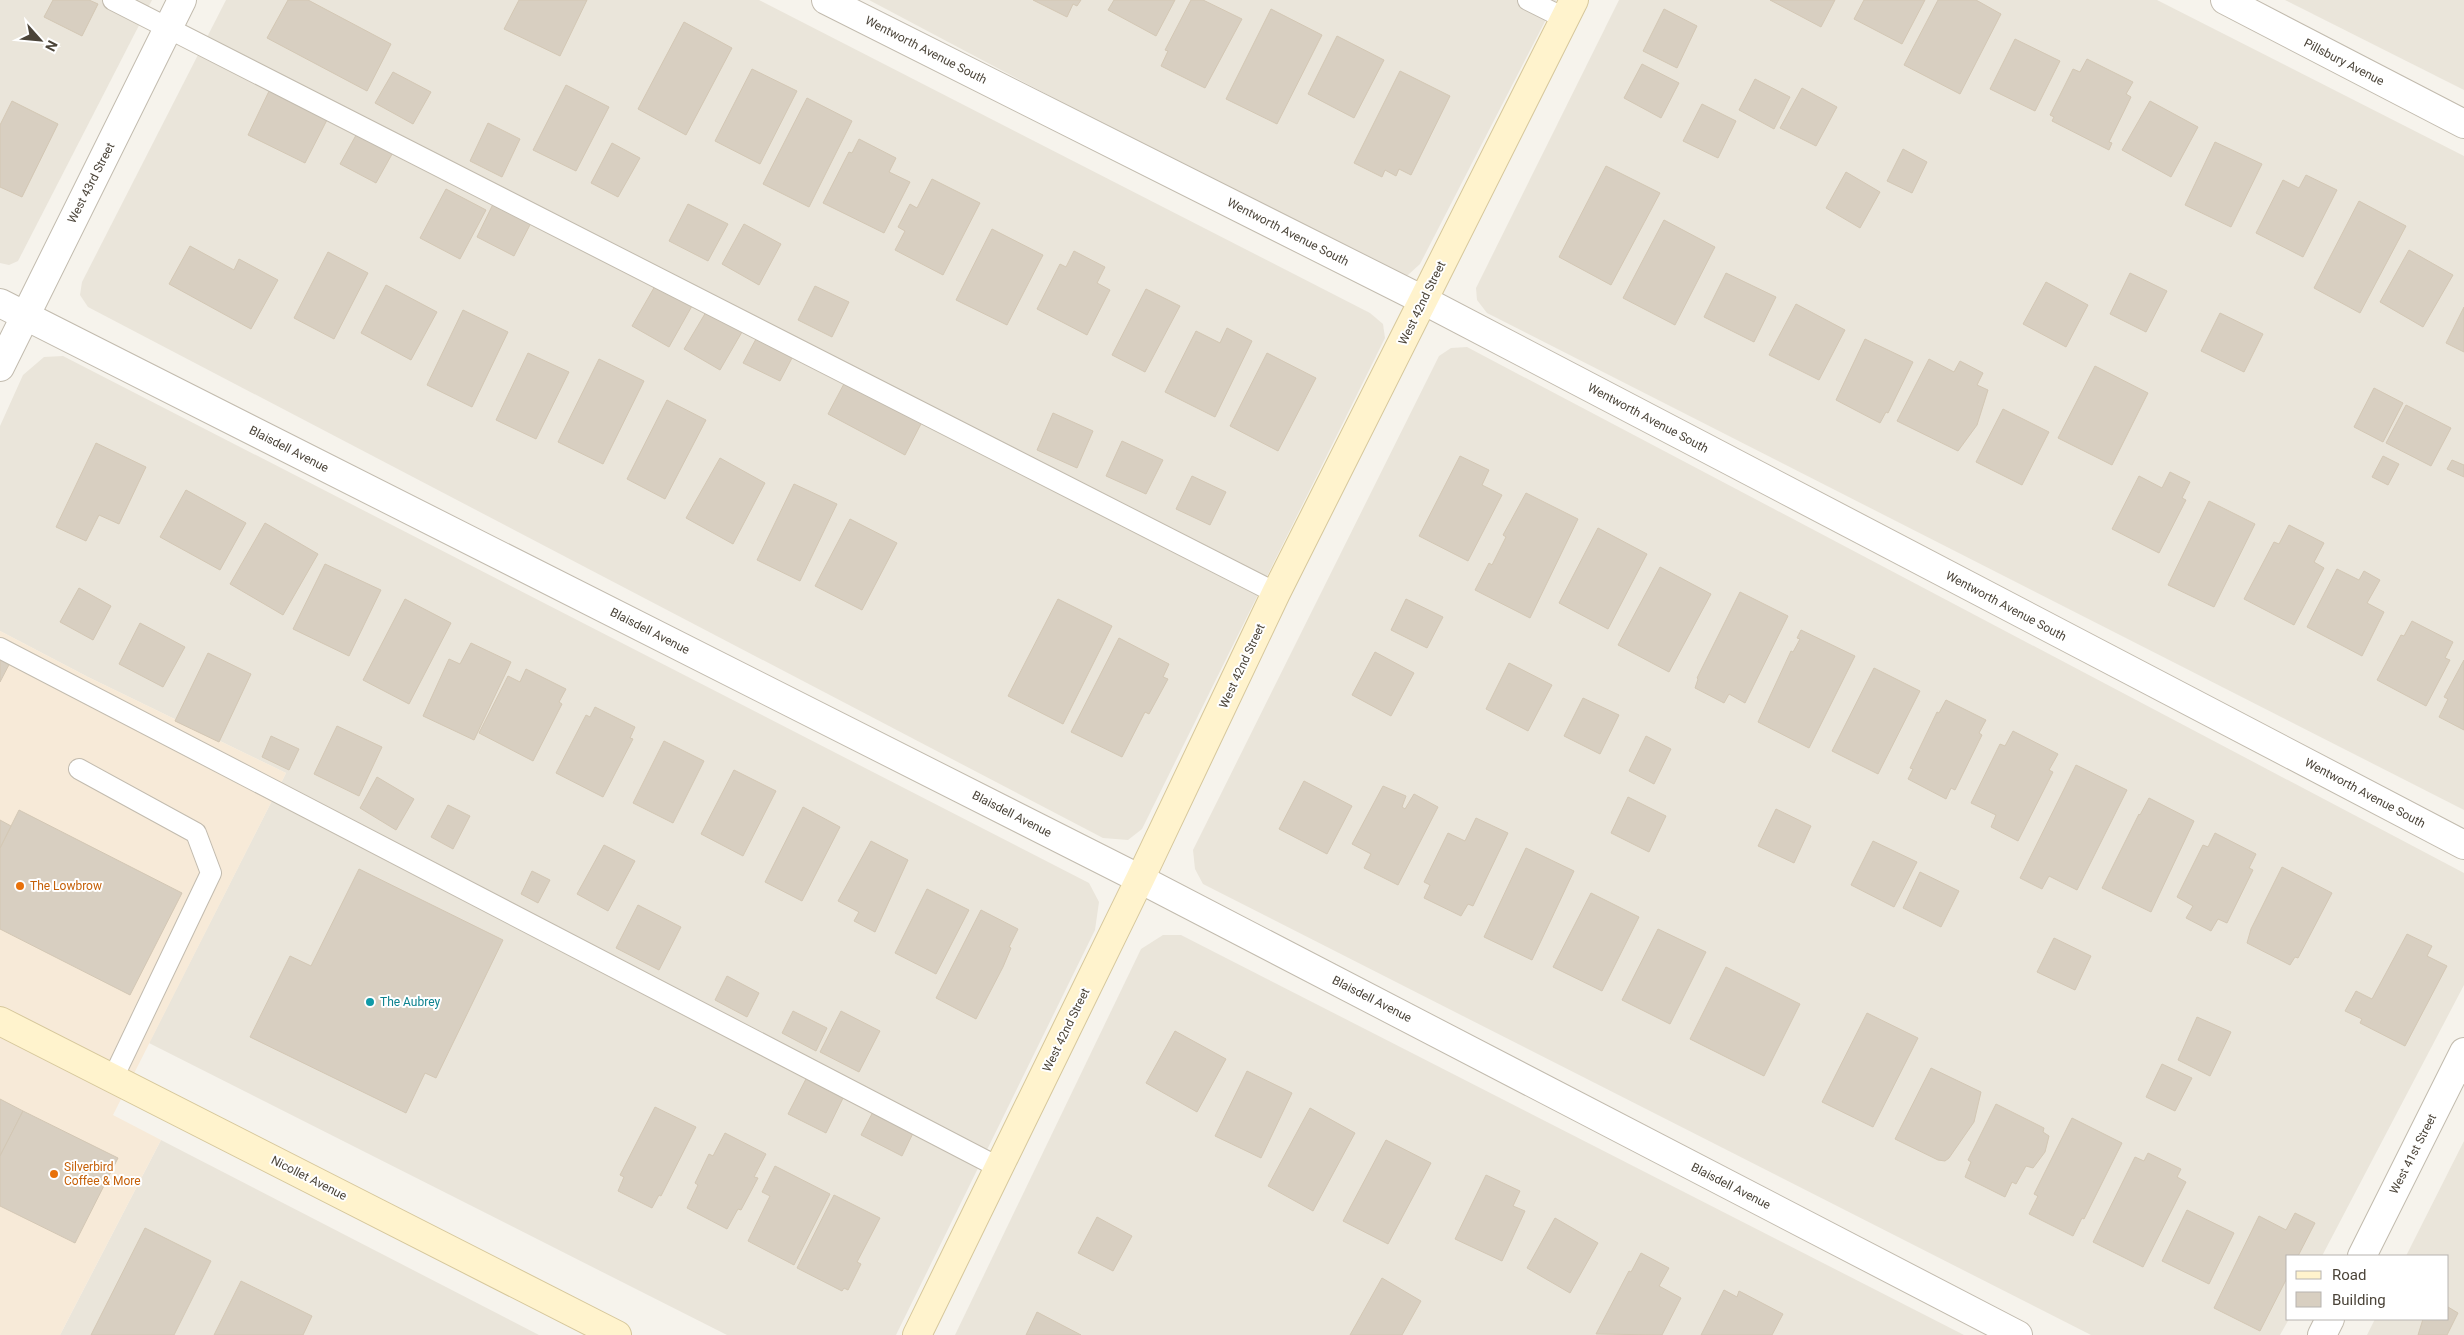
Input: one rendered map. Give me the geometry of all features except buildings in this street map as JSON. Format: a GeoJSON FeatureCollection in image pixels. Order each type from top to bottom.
{"type":"FeatureCollection","features":[{"type":"Feature","properties":{"kind":"street","name":"West 43rd Street"},"geometry":{"type":"LineString","coordinates":[[0,367],[182,0]]}},
{"type":"Feature","properties":{"kind":"street","name":"Wentworth Avenue South"},"geometry":{"type":"LineString","coordinates":[[826,0],[1423,300],[2464,845]]}},
{"type":"Feature","properties":{"kind":"street","name":"Pillsbury Avenue"},"geometry":{"type":"LineString","coordinates":[[2225,0],[2464,124]]}},
{"type":"Feature","properties":{"kind":"street","name":"West 42nd Street"},"geometry":{"type":"LineString","coordinates":[[917,1335],[1140,879],[1276,593],[1569,9]]}},
{"type":"Feature","properties":{"kind":"street","name":"Blaisdell Avenue"},"geometry":{"type":"LineString","coordinates":[[0,303],[1140,879],[2018,1335]]}},
{"type":"Feature","properties":{"kind":"street","name":"Nicollet Avenue"},"geometry":{"type":"LineString","coordinates":[[0,1021],[617,1335]]}},
{"type":"Feature","properties":{"kind":"street","name":"West 41st Street"},"geometry":{"type":"LineString","coordinates":[[2362,1255],[2464,1052]]}},
{"type":"Feature","properties":{"kind":"street"},"geometry":{"type":"LineString","coordinates":[[2322,1335],[2330,1320]]}},
{"type":"Feature","properties":{"kind":"lane"},"geometry":{"type":"LineString","coordinates":[[113,0],[1276,593]]}},
{"type":"Feature","properties":{"kind":"lane"},"geometry":{"type":"LineString","coordinates":[[1528,0],[1569,9]]}},
{"type":"Feature","properties":{"kind":"lane"},"geometry":{"type":"LineString","coordinates":[[0,648],[998,1167]]}},
{"type":"Feature","properties":{"kind":"lane"},"geometry":{"type":"LineString","coordinates":[[79,769],[196,833],[211,873],[112,1078]]}},
{"type":"Feature","properties":{"kind":"shaded area"},"geometry":{"type":"Polygon","coordinates":[[[0,0],[152,0],[18,261],[9,265],[0,263],[0,0]]]}},
{"type":"Feature","properties":{"kind":"shaded area"},"geometry":{"type":"Polygon","coordinates":[[[226,0],[759,0],[1370,313],[1383,324],[1385,338],[1142,829],[1128,840],[1103,838],[88,307],[80,295],[82,282],[226,0]]]}},
{"type":"Feature","properties":{"kind":"shaded area"},"geometry":{"type":"Polygon","coordinates":[[[869,0],[1556,0],[1420,264],[1408,275],[1391,277],[869,0]]]}},
{"type":"Feature","properties":{"kind":"shaded area"},"geometry":{"type":"Polygon","coordinates":[[[1619,0],[2157,0],[2464,156],[2464,810],[1487,313],[1477,300],[1476,288],[1619,0]]]}},
{"type":"Feature","properties":{"kind":"shaded area"},"geometry":{"type":"Polygon","coordinates":[[[2285,0],[2464,0],[2464,90],[2285,0]]]}},
{"type":"Feature","properties":{"kind":"shaded area"},"geometry":{"type":"Polygon","coordinates":[[[1467,347],[2464,873],[2464,985],[2323,1255],[2286,1255],[2286,1320],[2288,1320],[2280,1335],[2091,1335],[1203,884],[1195,869],[1193,850],[1439,356],[1451,348],[1467,347]]]}},
{"type":"Feature","properties":{"kind":"shaded area"},"geometry":{"type":"Polygon","coordinates":[[[63,356],[1089,883],[1099,902],[1095,930],[896,1335],[727,1335],[149,1043],[286,773],[88,677],[0,631],[0,426],[23,375],[44,357],[63,356]]]}},
{"type":"Feature","properties":{"kind":"shaded area"},"geometry":{"type":"Polygon","coordinates":[[[0,631],[88,677],[286,773],[113,1115],[161,1140],[60,1335],[0,1335],[0,631]]]}},
{"type":"Feature","properties":{"kind":"shaded area"},"geometry":{"type":"Polygon","coordinates":[[[1163,935],[1181,935],[1964,1335],[955,1335],[1141,949],[1163,935]]]}},
{"type":"Feature","properties":{"kind":"shaded area"},"geometry":{"type":"Polygon","coordinates":[[[161,1140],[539,1335],[60,1335],[161,1140]]]}},
{"type":"Feature","properties":{"kind":"shaded area"},"geometry":{"type":"Polygon","coordinates":[[[2464,1141],[2464,1335],[2367,1335],[2374,1320],[2449,1320],[2449,1255],[2407,1255],[2464,1141]]]}},
{"type":"Feature","properties":{"kind":"place","name":"The Lowbrow"},"geometry":{"type":"Point","coordinates":[20,886]}},
{"type":"Feature","properties":{"kind":"place","name":"The Aubrey"},"geometry":{"type":"Point","coordinates":[370,1002]}},
{"type":"Feature","properties":{"kind":"place","name":"Silverbird Coffee & More"},"geometry":{"type":"Point","coordinates":[54,1174]}}]}
